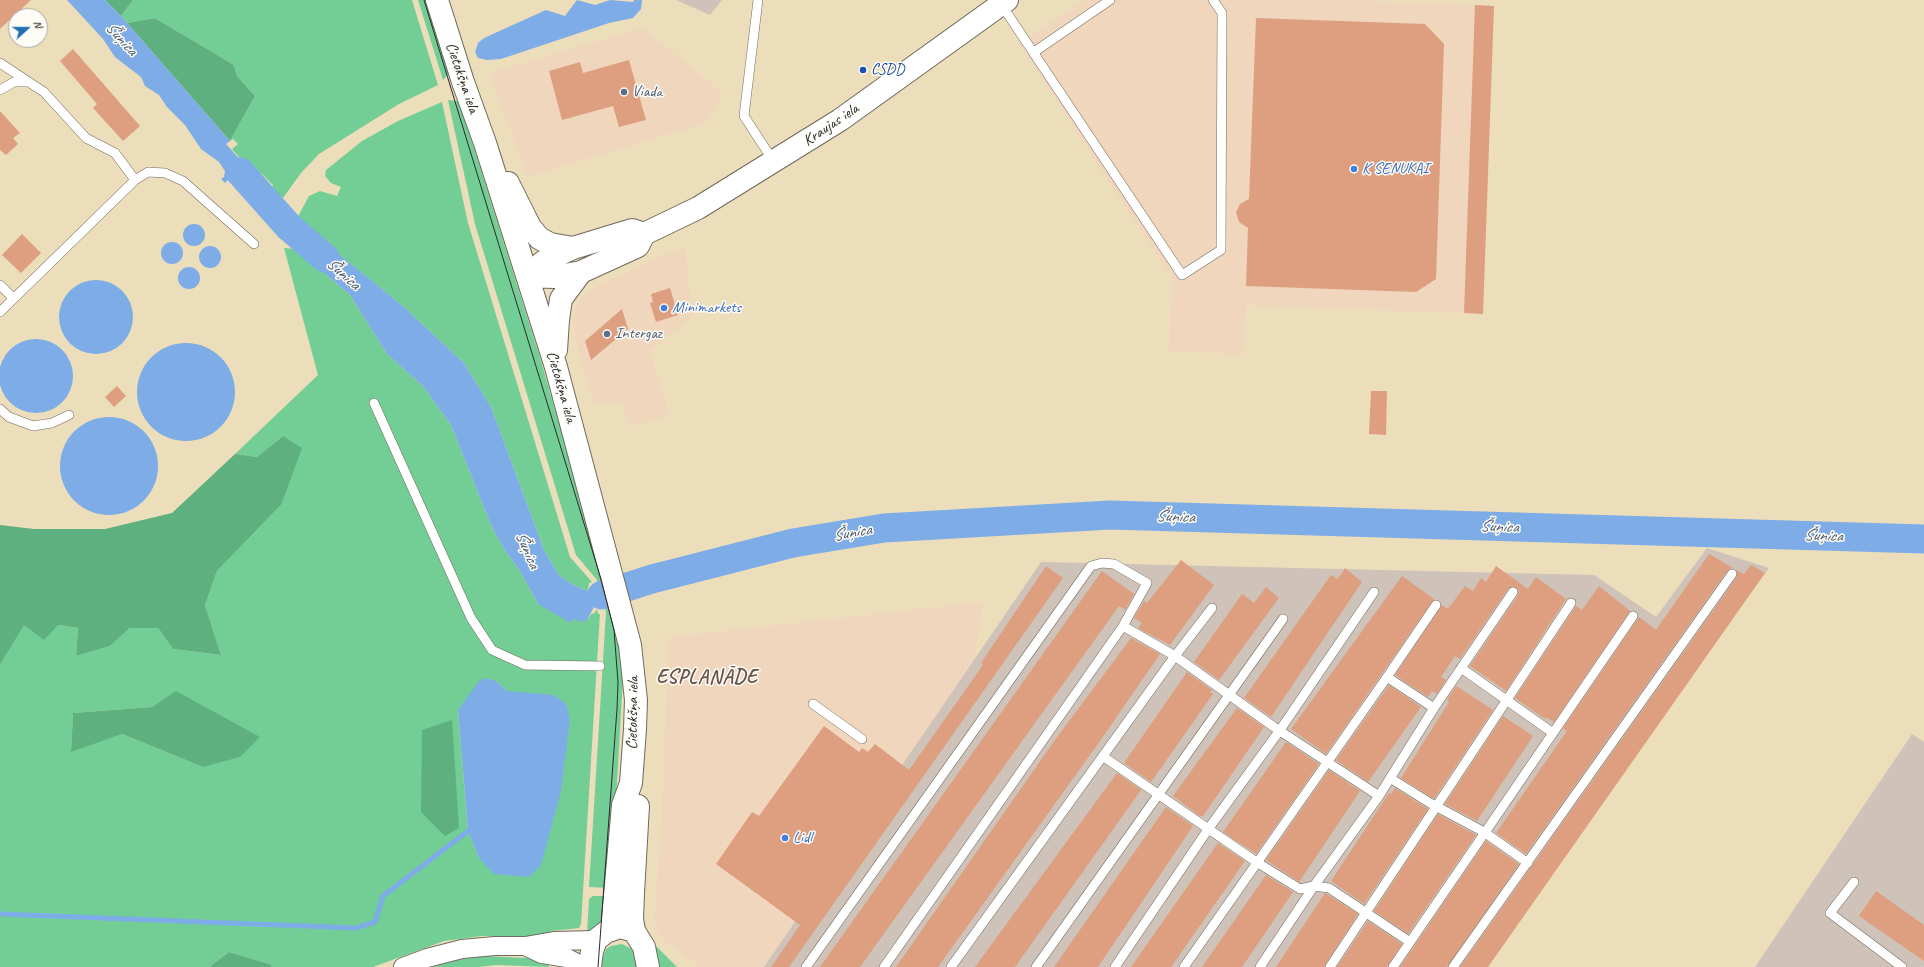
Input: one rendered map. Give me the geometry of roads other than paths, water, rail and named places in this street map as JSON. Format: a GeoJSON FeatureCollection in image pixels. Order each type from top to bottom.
{"type":"FeatureCollection","features":[{"type":"Feature","properties":{"kind":"street","name":"Cietokšņa iela"},"geometry":{"type":"LineString","coordinates":[[437,0],[463,82],[485,143],[556,367],[630,645],[636,700],[631,783],[623,805],[604,935],[592,951],[590,967]]}},
{"type":"Feature","properties":{"kind":"street","name":"Kraujas iela"},"geometry":{"type":"LineString","coordinates":[[527,276],[554,277],[581,272],[638,246],[644,234],[698,208],[840,120],[1004,2]]}},
{"type":"Feature","properties":{"kind":"street"},"geometry":{"type":"LineString","coordinates":[[485,143],[530,227],[540,238],[550,244],[573,248]]}},
{"type":"Feature","properties":{"kind":"street"},"geometry":{"type":"LineString","coordinates":[[527,276],[543,262],[573,248],[632,230],[644,234]]}},
{"type":"Feature","properties":{"kind":"street"},"geometry":{"type":"LineString","coordinates":[[556,367],[558,320],[561,299],[581,272]]}},
{"type":"Feature","properties":{"kind":"street","name":"Cietokšņa iela"},"geometry":{"type":"LineString","coordinates":[[631,783],[638,806],[633,893],[634,931]]}},
{"type":"Feature","properties":{"kind":"street"},"geometry":{"type":"LineString","coordinates":[[407,966],[462,949],[495,946],[525,946],[548,941],[604,935],[626,928],[634,931],[644,947],[648,966]]}},
{"type":"Feature","properties":{"kind":"street"},"geometry":{"type":"LineString","coordinates":[[525,946],[542,954],[567,958],[585,967]]}},
{"type":"Feature","properties":{"kind":"lane"},"geometry":{"type":"LineString","coordinates":[[758,0],[744,116],[774,162]]}},
{"type":"Feature","properties":{"kind":"lane"},"geometry":{"type":"LineString","coordinates":[[1034,52],[1110,0]]}},
{"type":"Feature","properties":{"kind":"lane"},"geometry":{"type":"LineString","coordinates":[[1004,2],[1034,52],[1182,275],[1221,250],[1222,13],[1213,0]]}},
{"type":"Feature","properties":{"kind":"lane"},"geometry":{"type":"LineString","coordinates":[[0,63],[44,92],[86,138],[116,154],[135,180]]}},
{"type":"Feature","properties":{"kind":"lane"},"geometry":{"type":"LineString","coordinates":[[0,90],[14,82],[28,82]]}},
{"type":"Feature","properties":{"kind":"lane"},"geometry":{"type":"LineString","coordinates":[[0,312],[135,180],[148,172],[165,173],[183,181],[254,244]]}},
{"type":"Feature","properties":{"kind":"lane"},"geometry":{"type":"LineString","coordinates":[[0,285],[13,298]]}},
{"type":"Feature","properties":{"kind":"lane"},"geometry":{"type":"LineString","coordinates":[[374,403],[471,618],[492,650],[525,665],[600,666]]}},
{"type":"Feature","properties":{"kind":"lane"},"geometry":{"type":"LineString","coordinates":[[0,409],[9,417],[33,426],[52,423],[69,416]]}},
{"type":"Feature","properties":{"kind":"lane"},"geometry":{"type":"LineString","coordinates":[[806,967],[1091,566],[1102,563],[1114,564],[1147,583],[1123,626],[884,967]]}},
{"type":"Feature","properties":{"kind":"lane"},"geometry":{"type":"LineString","coordinates":[[1453,967],[1732,574]]}},
{"type":"Feature","properties":{"kind":"lane"},"geometry":{"type":"LineString","coordinates":[[1115,967],[1208,828],[1280,730],[1374,592]]}},
{"type":"Feature","properties":{"kind":"lane"},"geometry":{"type":"LineString","coordinates":[[1260,967],[1314,886],[1379,796],[1434,708],[1513,592]]}},
{"type":"Feature","properties":{"kind":"lane"},"geometry":{"type":"LineString","coordinates":[[1330,967],[1571,603]]}},
{"type":"Feature","properties":{"kind":"lane"},"geometry":{"type":"LineString","coordinates":[[1184,967],[1329,762],[1436,605]]}},
{"type":"Feature","properties":{"kind":"lane"},"geometry":{"type":"LineString","coordinates":[[951,967],[1104,757],[1175,656],[1212,608]]}},
{"type":"Feature","properties":{"kind":"lane"},"geometry":{"type":"LineString","coordinates":[[1393,967],[1633,616]]}},
{"type":"Feature","properties":{"kind":"lane"},"geometry":{"type":"LineString","coordinates":[[1036,967],[1283,619]]}},
{"type":"Feature","properties":{"kind":"lane"},"geometry":{"type":"LineString","coordinates":[[1123,626],[1175,656],[1229,695],[1379,796]]}},
{"type":"Feature","properties":{"kind":"lane"},"geometry":{"type":"LineString","coordinates":[[1461,668],[1553,733]]}},
{"type":"Feature","properties":{"kind":"lane"},"geometry":{"type":"LineString","coordinates":[[1387,677],[1434,708]]}},
{"type":"Feature","properties":{"kind":"lane"},"geometry":{"type":"LineString","coordinates":[[813,704],[862,739]]}},
{"type":"Feature","properties":{"kind":"lane"},"geometry":{"type":"LineString","coordinates":[[1104,757],[1258,863],[1300,889],[1314,886],[1329,888],[1410,942]]}},
{"type":"Feature","properties":{"kind":"lane"},"geometry":{"type":"LineString","coordinates":[[1390,778],[1484,832],[1528,863]]}},
{"type":"Feature","properties":{"kind":"lane"},"geometry":{"type":"LineString","coordinates":[[1854,882],[1830,913],[1902,967]]}},
{"type":"Feature","properties":{"kind":"water"},"geometry":{"type":"Polygon","coordinates":[[[67,0],[105,0],[121,16],[230,141],[226,144],[271,193],[270,198],[264,204],[258,204],[233,181],[228,180],[225,183],[221,179],[224,177],[225,171],[219,162],[201,149],[185,125],[167,107],[159,95],[145,86],[141,77],[115,57],[103,39],[67,0]]]}},
{"type":"Feature","properties":{"kind":"water"},"geometry":{"type":"Polygon","coordinates":[[[577,0],[595,5],[610,0],[633,2],[634,0],[642,0],[641,9],[633,18],[609,23],[501,59],[487,60],[478,58],[475,52],[478,43],[484,38],[546,10],[565,16],[577,0]]]}},
{"type":"Feature","properties":{"kind":"water"},"geometry":{"type":"Polygon","coordinates":[[[194,224],[202,227],[205,235],[202,243],[194,246],[186,243],[183,235],[186,227],[194,224]]]}},
{"type":"Feature","properties":{"kind":"water"},"geometry":{"type":"Polygon","coordinates":[[[297,230],[314,234],[404,307],[464,363],[491,407],[544,550],[559,575],[575,586],[588,591],[638,576],[643,591],[594,607],[587,620],[581,622],[573,619],[571,623],[538,604],[520,571],[504,549],[491,525],[451,425],[423,386],[387,354],[350,295],[296,249],[292,235],[297,230]]]}},
{"type":"Feature","properties":{"kind":"water"},"geometry":{"type":"Polygon","coordinates":[[[172,242],[180,245],[183,253],[180,261],[172,264],[164,261],[161,253],[164,245],[172,242]]]}},
{"type":"Feature","properties":{"kind":"water"},"geometry":{"type":"Polygon","coordinates":[[[210,246],[218,249],[221,257],[218,265],[210,268],[202,265],[199,257],[202,249],[210,246]]]}},
{"type":"Feature","properties":{"kind":"water"},"geometry":{"type":"Polygon","coordinates":[[[189,267],[197,270],[200,278],[197,286],[189,289],[181,286],[178,278],[181,270],[189,267]]]}},
{"type":"Feature","properties":{"kind":"water"},"geometry":{"type":"Polygon","coordinates":[[[96,280],[110,283],[122,291],[130,303],[133,317],[130,331],[122,343],[110,351],[96,354],[82,351],[70,343],[62,331],[59,317],[62,303],[70,291],[82,283],[96,280]]]}},
{"type":"Feature","properties":{"kind":"water"},"geometry":{"type":"Polygon","coordinates":[[[36,339],[50,342],[62,350],[70,362],[73,376],[70,390],[62,402],[50,410],[36,413],[22,410],[10,402],[2,390],[-1,376],[2,362],[10,350],[22,342],[36,339]]]}},
{"type":"Feature","properties":{"kind":"water"},"geometry":{"type":"Polygon","coordinates":[[[186,343],[205,347],[221,357],[231,373],[235,392],[231,411],[221,427],[205,437],[186,441],[167,437],[151,427],[141,411],[137,392],[141,373],[151,357],[167,347],[186,343]]]}},
{"type":"Feature","properties":{"kind":"water"},"geometry":{"type":"Polygon","coordinates":[[[109,417],[128,421],[144,431],[154,447],[158,466],[154,485],[144,501],[128,511],[109,515],[90,511],[74,501],[64,485],[60,466],[64,447],[74,431],[90,421],[109,417]]]}},
{"type":"Feature","properties":{"kind":"water"},"geometry":{"type":"Polygon","coordinates":[[[485,678],[496,681],[507,691],[554,695],[566,704],[570,719],[561,791],[541,865],[529,877],[494,874],[479,858],[468,831],[458,710],[478,682],[485,678]]]}},
{"type":"Feature","properties":{"kind":"waterway","name":"Šuņica"},"geometry":{"type":"LineString","coordinates":[[240,172],[289,227],[325,258]]}},
{"type":"Feature","properties":{"kind":"waterway","name":"Šuņica"},"geometry":{"type":"LineString","coordinates":[[602,595],[652,579],[793,543],[884,528],[1110,515],[1924,539]]}},
{"type":"Feature","properties":{"kind":"waterway"},"geometry":{"type":"LineString","coordinates":[[0,914],[356,928],[375,922],[383,896],[468,831]]}},
{"type":"Feature","properties":{"kind":"tram line"},"geometry":{"type":"LineString","coordinates":[[424,0],[601,579],[614,630],[618,682],[617,709],[598,967]]}},
{"type":"Feature","properties":{"kind":"place","name":"CSDD"},"geometry":{"type":"Point","coordinates":[863,70]}},
{"type":"Feature","properties":{"kind":"place","name":"Viada"},"geometry":{"type":"Point","coordinates":[624,92]}},
{"type":"Feature","properties":{"kind":"place","name":"K SENUKAI"},"geometry":{"type":"Point","coordinates":[1354,169]}},
{"type":"Feature","properties":{"kind":"place","name":"Minimarkets"},"geometry":{"type":"Point","coordinates":[664,308]}},
{"type":"Feature","properties":{"kind":"place","name":"Intergaz"},"geometry":{"type":"Point","coordinates":[607,334]}},
{"type":"Feature","properties":{"kind":"place","name":"Lidl"},"geometry":{"type":"Point","coordinates":[785,838]}},
{"type":"Feature","properties":{"kind":"district","name":"ESPLANĀDE"},"geometry":{"type":"Point","coordinates":[707,678]}}]}
